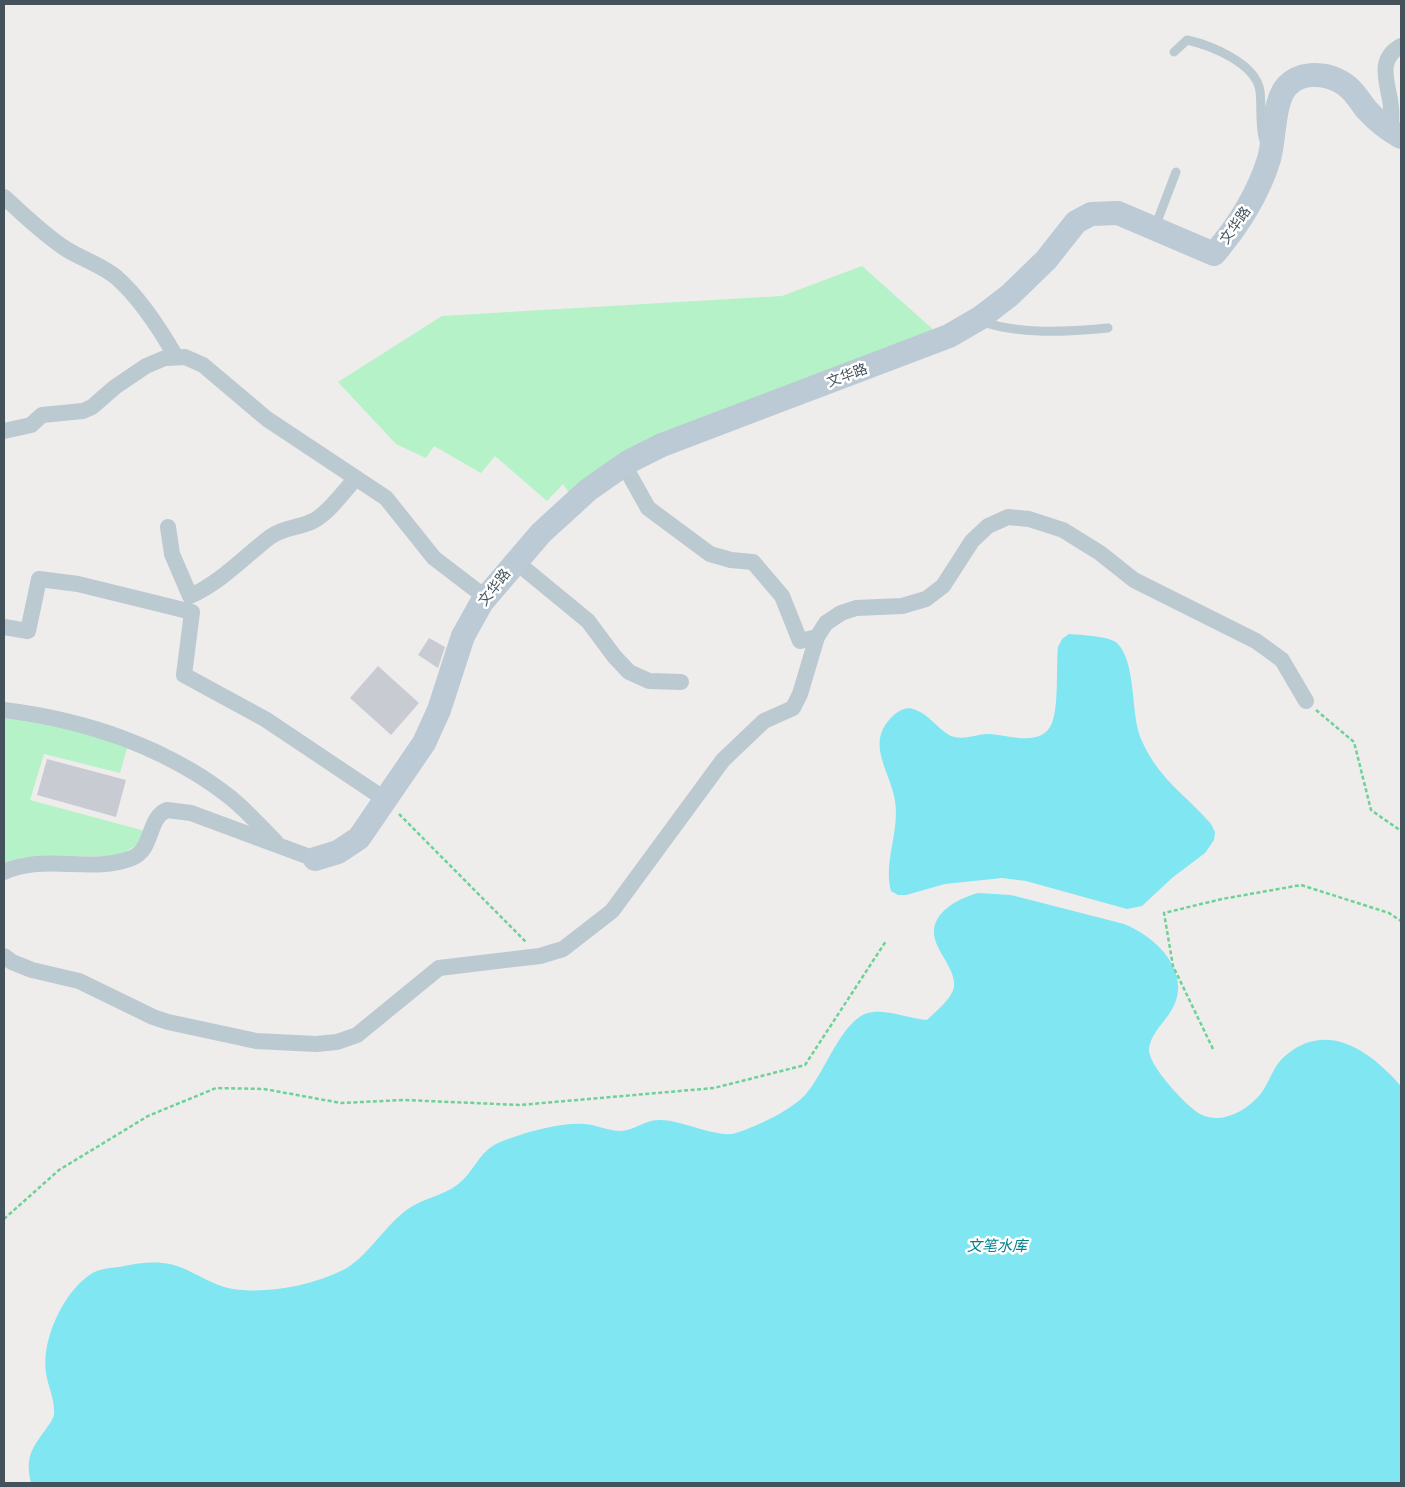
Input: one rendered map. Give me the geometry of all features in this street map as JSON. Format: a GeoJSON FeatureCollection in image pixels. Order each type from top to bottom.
{"type":"FeatureCollection","features":[{"type":"Feature","properties":{"kind":"street"},"geometry":{"type":"LineString","coordinates":[[1396,135],[1385,68],[1390,55],[1401,46]]}},
{"type":"Feature","properties":{"kind":"street","name":"文华路"},"geometry":{"type":"LineString","coordinates":[[315,858],[338,852],[359,838],[415,759],[432,726],[463,636],[485,597],[515,561],[564,511],[624,465],[662,445],[733,417],[928,346],[977,320],[1029,278],[1076,222],[1083,218],[1100,212],[1118,214],[1214,254],[1246,211],[1269,158],[1276,126],[1277,107],[1284,91],[1294,80],[1308,75],[1326,76],[1343,83],[1374,117],[1396,135]]}},
{"type":"Feature","properties":{"kind":"street"},"geometry":{"type":"LineString","coordinates":[[4,197],[50,239],[68,251],[98,264],[115,277],[162,332],[176,357]]}},
{"type":"Feature","properties":{"kind":"street"},"geometry":{"type":"LineString","coordinates":[[4,431],[31,425],[42,415],[82,410],[92,406],[115,387],[146,366],[176,357],[186,357],[203,365],[267,419],[394,505],[434,558],[485,597]]}},
{"type":"Feature","properties":{"kind":"street"},"geometry":{"type":"LineString","coordinates":[[624,465],[648,508],[715,557],[753,562],[782,596],[800,641],[817,637]]}},
{"type":"Feature","properties":{"kind":"street"},"geometry":{"type":"LineString","coordinates":[[168,527],[172,554],[190,596],[205,589],[272,535],[287,528],[308,523],[319,517],[356,478]]}},
{"type":"Feature","properties":{"kind":"street"},"geometry":{"type":"LineString","coordinates":[[4,956],[12,962],[32,970],[79,981],[153,1017],[168,1022],[256,1040],[316,1044],[337,1042],[357,1035],[439,968],[540,956],[563,949],[612,911],[723,760],[764,721],[793,708],[800,694],[817,637],[826,623],[840,613],[856,608],[902,606],[926,599],[943,586],[972,540],[998,521],[1019,517],[1073,535],[1134,580],[1274,652],[1282,660],[1306,701]]}},
{"type":"Feature","properties":{"kind":"street"},"geometry":{"type":"LineString","coordinates":[[515,561],[588,621],[607,648],[629,672],[648,681],[681,682]]}},
{"type":"Feature","properties":{"kind":"street"},"geometry":{"type":"LineString","coordinates":[[4,627],[28,631],[39,579],[78,584],[192,612],[184,674],[265,719],[386,800]]}},
{"type":"Feature","properties":{"kind":"street"},"geometry":{"type":"LineString","coordinates":[[4,710],[84,726],[134,742],[158,753],[232,799],[280,846]]}},
{"type":"Feature","properties":{"kind":"street"},"geometry":{"type":"LineString","coordinates":[[4,872],[27,864],[100,864],[119,862],[134,857],[144,848],[159,816],[167,810],[191,813],[315,858]]}},
{"type":"Feature","properties":{"kind":"lane"},"geometry":{"type":"LineString","coordinates":[[1174,52],[1186,40],[1200,43],[1233,58],[1247,71],[1260,89],[1262,134],[1269,158]]}},
{"type":"Feature","properties":{"kind":"lane"},"geometry":{"type":"LineString","coordinates":[[1154,228],[1176,172]]}},
{"type":"Feature","properties":{"kind":"lane"},"geometry":{"type":"LineString","coordinates":[[977,320],[992,325],[1034,330],[1108,328]]}},
{"type":"Feature","properties":{"kind":"path"},"geometry":{"type":"LineString","coordinates":[[1306,701],[1354,742],[1371,810],[1401,830]]}},
{"type":"Feature","properties":{"kind":"path"},"geometry":{"type":"LineString","coordinates":[[386,800],[418,835],[540,956]]}},
{"type":"Feature","properties":{"kind":"path"},"geometry":{"type":"LineString","coordinates":[[1213,1049],[1173,966],[1164,913],[1222,899],[1301,885],[1389,913],[1401,921]]}},
{"type":"Feature","properties":{"kind":"path"},"geometry":{"type":"LineString","coordinates":[[4,1219],[59,1170],[148,1116],[216,1088],[264,1088],[341,1103],[404,1100],[520,1105],[714,1088],[805,1065],[886,941]]}},
{"type":"Feature","properties":{"kind":"green space"},"geometry":{"type":"Polygon","coordinates":[[[862,266],[936,332],[571,496],[563,484],[547,501],[495,456],[481,473],[434,446],[426,458],[396,444],[338,382],[442,316],[782,296],[862,266]]]}},
{"type":"Feature","properties":{"kind":"green space"},"geometry":{"type":"Polygon","coordinates":[[[4,717],[72,728],[127,748],[120,773],[44,754],[30,800],[145,831],[137,845],[118,856],[24,857],[4,863],[4,717]]]}},
{"type":"Feature","properties":{"kind":"water"},"geometry":{"type":"Polygon","coordinates":[[[1069,634],[1108,639],[1117,643],[1123,652],[1128,663],[1135,716],[1141,739],[1148,753],[1164,776],[1201,813],[1211,824],[1215,832],[1214,840],[1205,853],[1172,878],[1142,906],[1127,909],[1026,881],[1002,878],[945,884],[906,895],[898,895],[891,891],[889,869],[896,812],[892,789],[881,756],[881,735],[886,724],[897,712],[910,708],[925,715],[954,737],[990,734],[1015,738],[1033,738],[1041,735],[1047,731],[1052,723],[1056,696],[1058,647],[1062,639],[1069,634]]]}},
{"type":"Feature","properties":{"kind":"water","name":"文笔水库"},"geometry":{"type":"Polygon","coordinates":[[[978,893],[1011,895],[1124,924],[1149,938],[1159,947],[1175,971],[1178,984],[1177,997],[1171,1011],[1152,1039],[1149,1050],[1155,1066],[1161,1075],[1186,1103],[1200,1114],[1216,1118],[1231,1115],[1246,1108],[1262,1092],[1277,1065],[1285,1056],[1301,1045],[1317,1040],[1333,1040],[1348,1044],[1376,1062],[1401,1086],[1401,1483],[31,1483],[29,1460],[33,1448],[54,1414],[45,1360],[51,1332],[56,1318],[71,1293],[91,1274],[104,1269],[137,1264],[163,1263],[180,1267],[216,1284],[233,1289],[275,1289],[303,1284],[331,1276],[351,1265],[368,1250],[400,1215],[414,1205],[446,1192],[457,1185],[486,1151],[508,1139],[541,1129],[564,1125],[589,1125],[620,1131],[655,1120],[679,1123],[720,1134],[736,1133],[753,1127],[781,1113],[804,1096],[819,1076],[841,1037],[858,1018],[868,1013],[882,1012],[927,1020],[943,1005],[952,992],[954,982],[951,971],[937,945],[934,935],[935,925],[938,917],[952,904],[978,893]]]}},
{"type":"Feature","properties":{"kind":"building"},"geometry":{"type":"Polygon","coordinates":[[[429,638],[445,647],[438,668],[418,655],[429,638]]]}},
{"type":"Feature","properties":{"kind":"building"},"geometry":{"type":"Polygon","coordinates":[[[378,666],[419,703],[391,735],[350,698],[378,666]]]}},
{"type":"Feature","properties":{"kind":"building"},"geometry":{"type":"Polygon","coordinates":[[[47,759],[126,780],[116,817],[37,795],[47,759]]]}}]}
